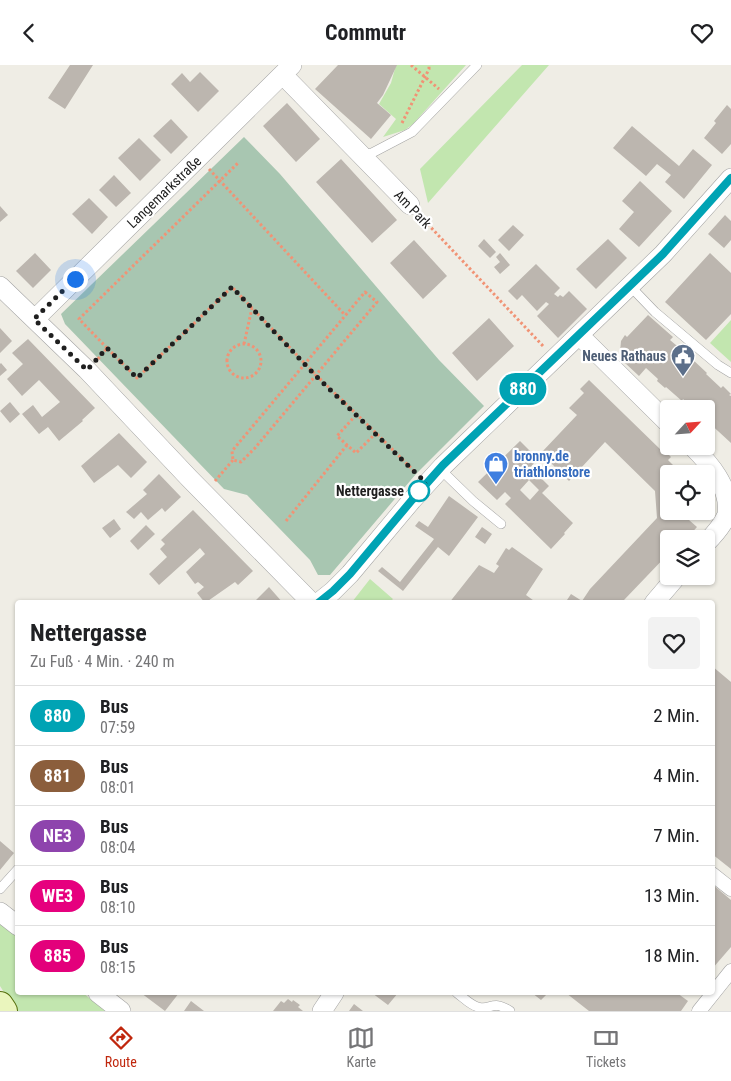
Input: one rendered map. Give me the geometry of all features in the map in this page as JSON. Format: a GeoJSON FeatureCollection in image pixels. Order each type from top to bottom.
{"type":"FeatureCollection","features":[{"type":"Feature","properties":{"kind":"main road"},"geometry":{"type":"LineString","coordinates":[[0,1005],[4,1011]]}},
{"type":"Feature","properties":{"kind":"street","name":"Am Park"},"geometry":{"type":"LineString","coordinates":[[288,70],[361,155],[410,205]]}},
{"type":"Feature","properties":{"kind":"street","name":"Langemarkstraße"},"geometry":{"type":"LineString","coordinates":[[34,319],[288,70]]}},
{"type":"Feature","properties":{"kind":"street"},"geometry":{"type":"LineString","coordinates":[[322,600],[350,574],[426,483],[682,234],[731,178]]}},
{"type":"Feature","properties":{"kind":"street"},"geometry":{"type":"LineString","coordinates":[[0,287],[87,370],[309,600]]}},
{"type":"Feature","properties":{"kind":"street"},"geometry":{"type":"LineString","coordinates":[[579,335],[660,414]]}},
{"type":"Feature","properties":{"kind":"street"},"geometry":{"type":"LineString","coordinates":[[701,455],[721,477],[730,498],[727,528],[715,537]]}},
{"type":"Feature","properties":{"kind":"street"},"geometry":{"type":"LineString","coordinates":[[657,600],[669,585]]}},
{"type":"Feature","properties":{"kind":"street"},"geometry":{"type":"LineString","coordinates":[[715,876],[731,889]]}},
{"type":"Feature","properties":{"kind":"street"},"geometry":{"type":"LineString","coordinates":[[0,912],[15,924]]}},
{"type":"Feature","properties":{"kind":"street"},"geometry":{"type":"LineString","coordinates":[[715,991],[731,971]]}},
{"type":"Feature","properties":{"kind":"street"},"geometry":{"type":"LineString","coordinates":[[101,995],[121,1011]]}},
{"type":"Feature","properties":{"kind":"street"},"geometry":{"type":"LineString","coordinates":[[322,1011],[333,995]]}},
{"type":"Feature","properties":{"kind":"street"},"geometry":{"type":"LineString","coordinates":[[699,1011],[712,995]]}},
{"type":"Feature","properties":{"kind":"lane"},"geometry":{"type":"LineString","coordinates":[[361,155],[372,153],[412,132],[477,65]]}},
{"type":"Feature","properties":{"kind":"lane"},"geometry":{"type":"LineString","coordinates":[[630,286],[655,312],[718,365],[731,373]]}},
{"type":"Feature","properties":{"kind":"lane"},"geometry":{"type":"LineString","coordinates":[[440,469],[473,501],[501,524]]}},
{"type":"Feature","properties":{"kind":"lane"},"geometry":{"type":"LineString","coordinates":[[0,889],[15,872]]}},
{"type":"Feature","properties":{"kind":"lane"},"geometry":{"type":"LineString","coordinates":[[460,995],[478,1007],[500,1005],[510,1011]]}},
{"type":"Feature","properties":{"kind":"path"},"geometry":{"type":"LineString","coordinates":[[411,65],[424,77]]}},
{"type":"Feature","properties":{"kind":"path"},"geometry":{"type":"LineString","coordinates":[[398,140],[401,124],[429,69],[429,65]]}},
{"type":"Feature","properties":{"kind":"path"},"geometry":{"type":"LineString","coordinates":[[198,158],[345,315]]}},
{"type":"Feature","properties":{"kind":"path"},"geometry":{"type":"LineString","coordinates":[[238,163],[79,319],[137,378],[232,287],[315,375],[426,483]]}},
{"type":"Feature","properties":{"kind":"path","name":"Am Park"},"geometry":{"type":"LineString","coordinates":[[410,205],[541,344]]}},
{"type":"Feature","properties":{"kind":"path"},"geometry":{"type":"LineString","coordinates":[[204,493],[233,460],[232,451],[365,292],[376,302],[261,440],[241,462],[233,460]]}},
{"type":"Feature","properties":{"kind":"path"},"geometry":{"type":"LineString","coordinates":[[244,344],[252,308]]}},
{"type":"Feature","properties":{"kind":"path"},"geometry":{"type":"LineString","coordinates":[[244,344],[254,347],[261,363],[252,376],[241,377],[232,372],[229,367],[228,356],[234,347],[244,344]]}},
{"type":"Feature","properties":{"kind":"path"},"geometry":{"type":"LineString","coordinates":[[87,370],[107,348]]}},
{"type":"Feature","properties":{"kind":"path"},"geometry":{"type":"LineString","coordinates":[[356,415],[337,436],[356,453],[376,433]]}},
{"type":"Feature","properties":{"kind":"path"},"geometry":{"type":"LineString","coordinates":[[286,521],[347,445]]}},
{"type":"Feature","properties":{"kind":"green space"},"geometry":{"type":"Polygon","coordinates":[[[396,65],[466,65],[413,124],[405,130],[383,137],[396,119],[379,104],[391,83],[396,65]]]}},
{"type":"Feature","properties":{"kind":"green space"},"geometry":{"type":"Polygon","coordinates":[[[522,65],[549,65],[428,203],[420,169],[522,65]]]}},
{"type":"Feature","properties":{"kind":"green space"},"geometry":{"type":"Polygon","coordinates":[[[244,137],[280,174],[439,360],[484,406],[416,474],[330,575],[318,575],[310,560],[247,495],[224,489],[65,324],[61,314],[244,137]]]}},
{"type":"Feature","properties":{"kind":"green space"},"geometry":{"type":"Polygon","coordinates":[[[731,320],[731,362],[710,343],[731,320]]]}},
{"type":"Feature","properties":{"kind":"green space"},"geometry":{"type":"Polygon","coordinates":[[[370,579],[393,599],[392,600],[354,600],[370,579]]]}},
{"type":"Feature","properties":{"kind":"green space"},"geometry":{"type":"Polygon","coordinates":[[[0,922],[15,935],[15,995],[86,995],[106,1011],[16,1011],[0,986],[0,922]]]}},
{"type":"Feature","properties":{"kind":"building"},"geometry":{"type":"Polygon","coordinates":[[[70,65],[93,65],[65,109],[48,98],[70,65]]]}},
{"type":"Feature","properties":{"kind":"building"},"geometry":{"type":"Polygon","coordinates":[[[338,65],[397,65],[383,95],[377,103],[391,115],[371,139],[315,89],[338,65]]]}},
{"type":"Feature","properties":{"kind":"building"},"geometry":{"type":"Polygon","coordinates":[[[200,72],[219,91],[198,112],[171,84],[182,73],[190,82],[200,72]]]}},
{"type":"Feature","properties":{"kind":"building"},"geometry":{"type":"Polygon","coordinates":[[[287,103],[320,139],[296,162],[263,126],[287,103]]]}},
{"type":"Feature","properties":{"kind":"building"},"geometry":{"type":"Polygon","coordinates":[[[727,105],[731,109],[731,144],[722,154],[704,138],[716,123],[714,121],[727,105]]]}},
{"type":"Feature","properties":{"kind":"building"},"geometry":{"type":"Polygon","coordinates":[[[171,119],[188,137],[171,154],[153,136],[171,119]]]}},
{"type":"Feature","properties":{"kind":"building"},"geometry":{"type":"Polygon","coordinates":[[[632,126],[679,166],[693,149],[712,165],[684,199],[665,182],[671,175],[657,164],[646,176],[613,148],[632,126]]]}},
{"type":"Feature","properties":{"kind":"building"},"geometry":{"type":"Polygon","coordinates":[[[139,138],[161,160],[140,181],[118,158],[139,138]]]}},
{"type":"Feature","properties":{"kind":"building"},"geometry":{"type":"Polygon","coordinates":[[[341,159],[397,220],[372,243],[316,182],[341,159]]]}},
{"type":"Feature","properties":{"kind":"building"},"geometry":{"type":"Polygon","coordinates":[[[114,175],[131,193],[116,207],[99,190],[114,175]]]}},
{"type":"Feature","properties":{"kind":"building"},"geometry":{"type":"Polygon","coordinates":[[[640,181],[672,211],[639,247],[619,229],[634,212],[622,201],[640,181]]]}},
{"type":"Feature","properties":{"kind":"building"},"geometry":{"type":"Polygon","coordinates":[[[89,198],[108,217],[92,234],[72,214],[89,198]]]}},
{"type":"Feature","properties":{"kind":"building"},"geometry":{"type":"Polygon","coordinates":[[[0,206],[8,215],[0,222],[0,206]]]}},
{"type":"Feature","properties":{"kind":"building"},"geometry":{"type":"Polygon","coordinates":[[[725,215],[731,221],[731,240],[724,248],[708,234],[725,215]]]}},
{"type":"Feature","properties":{"kind":"building"},"geometry":{"type":"Polygon","coordinates":[[[513,225],[524,235],[509,251],[498,240],[513,225]]]}},
{"type":"Feature","properties":{"kind":"building"},"geometry":{"type":"Polygon","coordinates":[[[484,239],[496,252],[490,258],[478,246],[484,239]]]}},
{"type":"Feature","properties":{"kind":"building"},"geometry":{"type":"Polygon","coordinates":[[[608,239],[627,258],[596,289],[576,269],[608,239]]]}},
{"type":"Feature","properties":{"kind":"building"},"geometry":{"type":"Polygon","coordinates":[[[414,240],[447,276],[423,299],[390,263],[414,240]]]}},
{"type":"Feature","properties":{"kind":"building"},"geometry":{"type":"Polygon","coordinates":[[[35,253],[51,270],[33,288],[16,271],[35,253]]]}},
{"type":"Feature","properties":{"kind":"building"},"geometry":{"type":"Polygon","coordinates":[[[500,253],[510,265],[500,274],[494,267],[500,262],[496,257],[500,253]]]}},
{"type":"Feature","properties":{"kind":"building"},"geometry":{"type":"Polygon","coordinates":[[[710,253],[731,273],[731,314],[706,340],[665,302],[710,253]]]}},
{"type":"Feature","properties":{"kind":"building"},"geometry":{"type":"Polygon","coordinates":[[[536,264],[560,288],[554,294],[558,297],[560,295],[563,297],[569,291],[587,309],[558,338],[537,316],[549,304],[546,302],[537,311],[522,295],[517,300],[508,291],[536,264]]]}},
{"type":"Feature","properties":{"kind":"building","name":"Neues Rathaus"},"geometry":{"type":"Polygon","coordinates":[[[648,315],[673,337],[670,340],[693,357],[691,358],[706,374],[721,388],[723,386],[731,394],[729,395],[731,396],[731,443],[715,428],[715,400],[681,400],[657,381],[658,379],[646,368],[639,376],[625,363],[620,352],[621,341],[625,335],[627,337],[648,315]]]}},
{"type":"Feature","properties":{"kind":"building"},"geometry":{"type":"Polygon","coordinates":[[[489,318],[514,346],[477,381],[452,353],[489,318]]]}},
{"type":"Feature","properties":{"kind":"building"},"geometry":{"type":"Polygon","coordinates":[[[0,328],[12,341],[0,353],[0,328]]]}},
{"type":"Feature","properties":{"kind":"building"},"geometry":{"type":"Polygon","coordinates":[[[28,339],[95,408],[59,441],[48,427],[39,434],[22,414],[33,405],[42,417],[60,402],[39,380],[22,396],[7,379],[23,364],[12,353],[28,339]]]}},
{"type":"Feature","properties":{"kind":"building"},"geometry":{"type":"Polygon","coordinates":[[[0,364],[7,370],[0,376],[0,364]]]}},
{"type":"Feature","properties":{"kind":"building"},"geometry":{"type":"Polygon","coordinates":[[[589,380],[660,449],[660,455],[669,455],[671,457],[668,460],[673,465],[660,465],[660,520],[689,520],[697,527],[694,530],[660,530],[660,562],[624,600],[583,600],[590,589],[657,518],[655,491],[605,442],[569,481],[541,453],[577,415],[569,408],[584,393],[580,389],[589,380]]]}},
{"type":"Feature","properties":{"kind":"building"},"geometry":{"type":"Polygon","coordinates":[[[10,402],[20,414],[10,423],[0,411],[10,402]]]}},
{"type":"Feature","properties":{"kind":"building"},"geometry":{"type":"Polygon","coordinates":[[[119,433],[147,462],[131,478],[118,465],[94,483],[81,466],[119,433]]]}},
{"type":"Feature","properties":{"kind":"building"},"geometry":{"type":"Polygon","coordinates":[[[520,441],[538,459],[524,474],[529,480],[536,473],[549,486],[542,493],[573,523],[551,549],[505,504],[511,498],[505,492],[497,500],[478,482],[520,441]],[[529,480],[520,490],[530,500],[539,490],[529,480]]]}},
{"type":"Feature","properties":{"kind":"building"},"geometry":{"type":"Polygon","coordinates":[[[159,474],[181,497],[165,512],[162,508],[148,520],[141,512],[134,519],[126,512],[147,494],[143,490],[159,474]]]}},
{"type":"Feature","properties":{"kind":"building"},"geometry":{"type":"Polygon","coordinates":[[[449,496],[478,517],[449,556],[438,547],[403,591],[378,571],[382,567],[400,582],[434,539],[415,526],[419,521],[428,527],[449,496]]]}},
{"type":"Feature","properties":{"kind":"building"},"geometry":{"type":"Polygon","coordinates":[[[193,510],[253,571],[238,585],[235,582],[209,600],[203,600],[197,593],[204,587],[198,582],[195,584],[186,572],[205,554],[200,548],[159,585],[149,574],[167,557],[160,549],[165,544],[161,540],[193,510]]]}},
{"type":"Feature","properties":{"kind":"building"},"geometry":{"type":"Polygon","coordinates":[[[114,519],[121,529],[110,538],[102,528],[114,519]]]}},
{"type":"Feature","properties":{"kind":"building"},"geometry":{"type":"Polygon","coordinates":[[[146,525],[155,534],[138,550],[130,541],[146,525]]]}},
{"type":"Feature","properties":{"kind":"building"},"geometry":{"type":"Polygon","coordinates":[[[482,527],[492,534],[485,544],[475,537],[482,527]]]}},
{"type":"Feature","properties":{"kind":"building"},"geometry":{"type":"Polygon","coordinates":[[[512,547],[543,569],[526,595],[533,600],[451,600],[479,565],[494,573],[499,566],[496,564],[506,548],[509,550],[512,547]]]}},
{"type":"Feature","properties":{"kind":"building"},"geometry":{"type":"Polygon","coordinates":[[[269,587],[280,600],[256,600],[269,587]]]}},
{"type":"Feature","properties":{"kind":"building"},"geometry":{"type":"Polygon","coordinates":[[[571,594],[580,600],[567,600],[571,594]]]}},
{"type":"Feature","properties":{"kind":"building"},"geometry":{"type":"Polygon","coordinates":[[[715,669],[731,682],[731,869],[715,856],[715,669]]]}},
{"type":"Feature","properties":{"kind":"building"},"geometry":{"type":"Polygon","coordinates":[[[0,841],[14,853],[0,870],[0,841]]]}},
{"type":"Feature","properties":{"kind":"building"},"geometry":{"type":"Polygon","coordinates":[[[715,887],[731,900],[731,947],[715,966],[715,887]]]}},
{"type":"Feature","properties":{"kind":"building"},"geometry":{"type":"Polygon","coordinates":[[[144,995],[177,995],[165,1011],[144,995]]]}},
{"type":"Feature","properties":{"kind":"building"},"geometry":{"type":"Polygon","coordinates":[[[375,995],[396,995],[388,1005],[375,995]]]}},
{"type":"Feature","properties":{"kind":"building"},"geometry":{"type":"Polygon","coordinates":[[[535,995],[546,995],[541,1000],[535,995]]]}},
{"type":"Feature","properties":{"kind":"building"},"geometry":{"type":"Polygon","coordinates":[[[569,995],[680,995],[688,1001],[681,1011],[589,1011],[569,995]]]}},
{"type":"Feature","properties":{"kind":"building"},"geometry":{"type":"Polygon","coordinates":[[[288,999],[300,1005],[298,1007],[303,1011],[273,1011],[281,1001],[284,1003],[288,999]]]}},
{"type":"Feature","properties":{"kind":"building"},"geometry":{"type":"Polygon","coordinates":[[[191,1001],[204,1011],[184,1011],[191,1001]]]}},
{"type":"Feature","properties":{"kind":"building"},"geometry":{"type":"Polygon","coordinates":[[[354,1004],[363,1011],[349,1011],[354,1004]]]}},
{"type":"Feature","properties":{"kind":"bus line","name":"880"},"geometry":{"type":"LineString","coordinates":[[322,600],[350,574],[443,465],[663,254],[731,178]]}},
{"type":"Feature","properties":{"kind":"place","name":"Neues Rathaus"},"geometry":{"type":"Point","coordinates":[683,377]}},
{"type":"Feature","properties":{"kind":"place","name":"bronny.de triathlonstore"},"geometry":{"type":"Point","coordinates":[496,485]}},
{"type":"Feature","properties":{"kind":"place","name":"Nettergasse"},"geometry":{"type":"Point","coordinates":[419,491]}},
{"type":"Feature","properties":{"kind":"route"},"geometry":{"type":"LineString","coordinates":[[75,279],[34,319],[87,370],[107,348],[137,378],[232,287],[315,375],[426,483],[419,491]]}}]}
